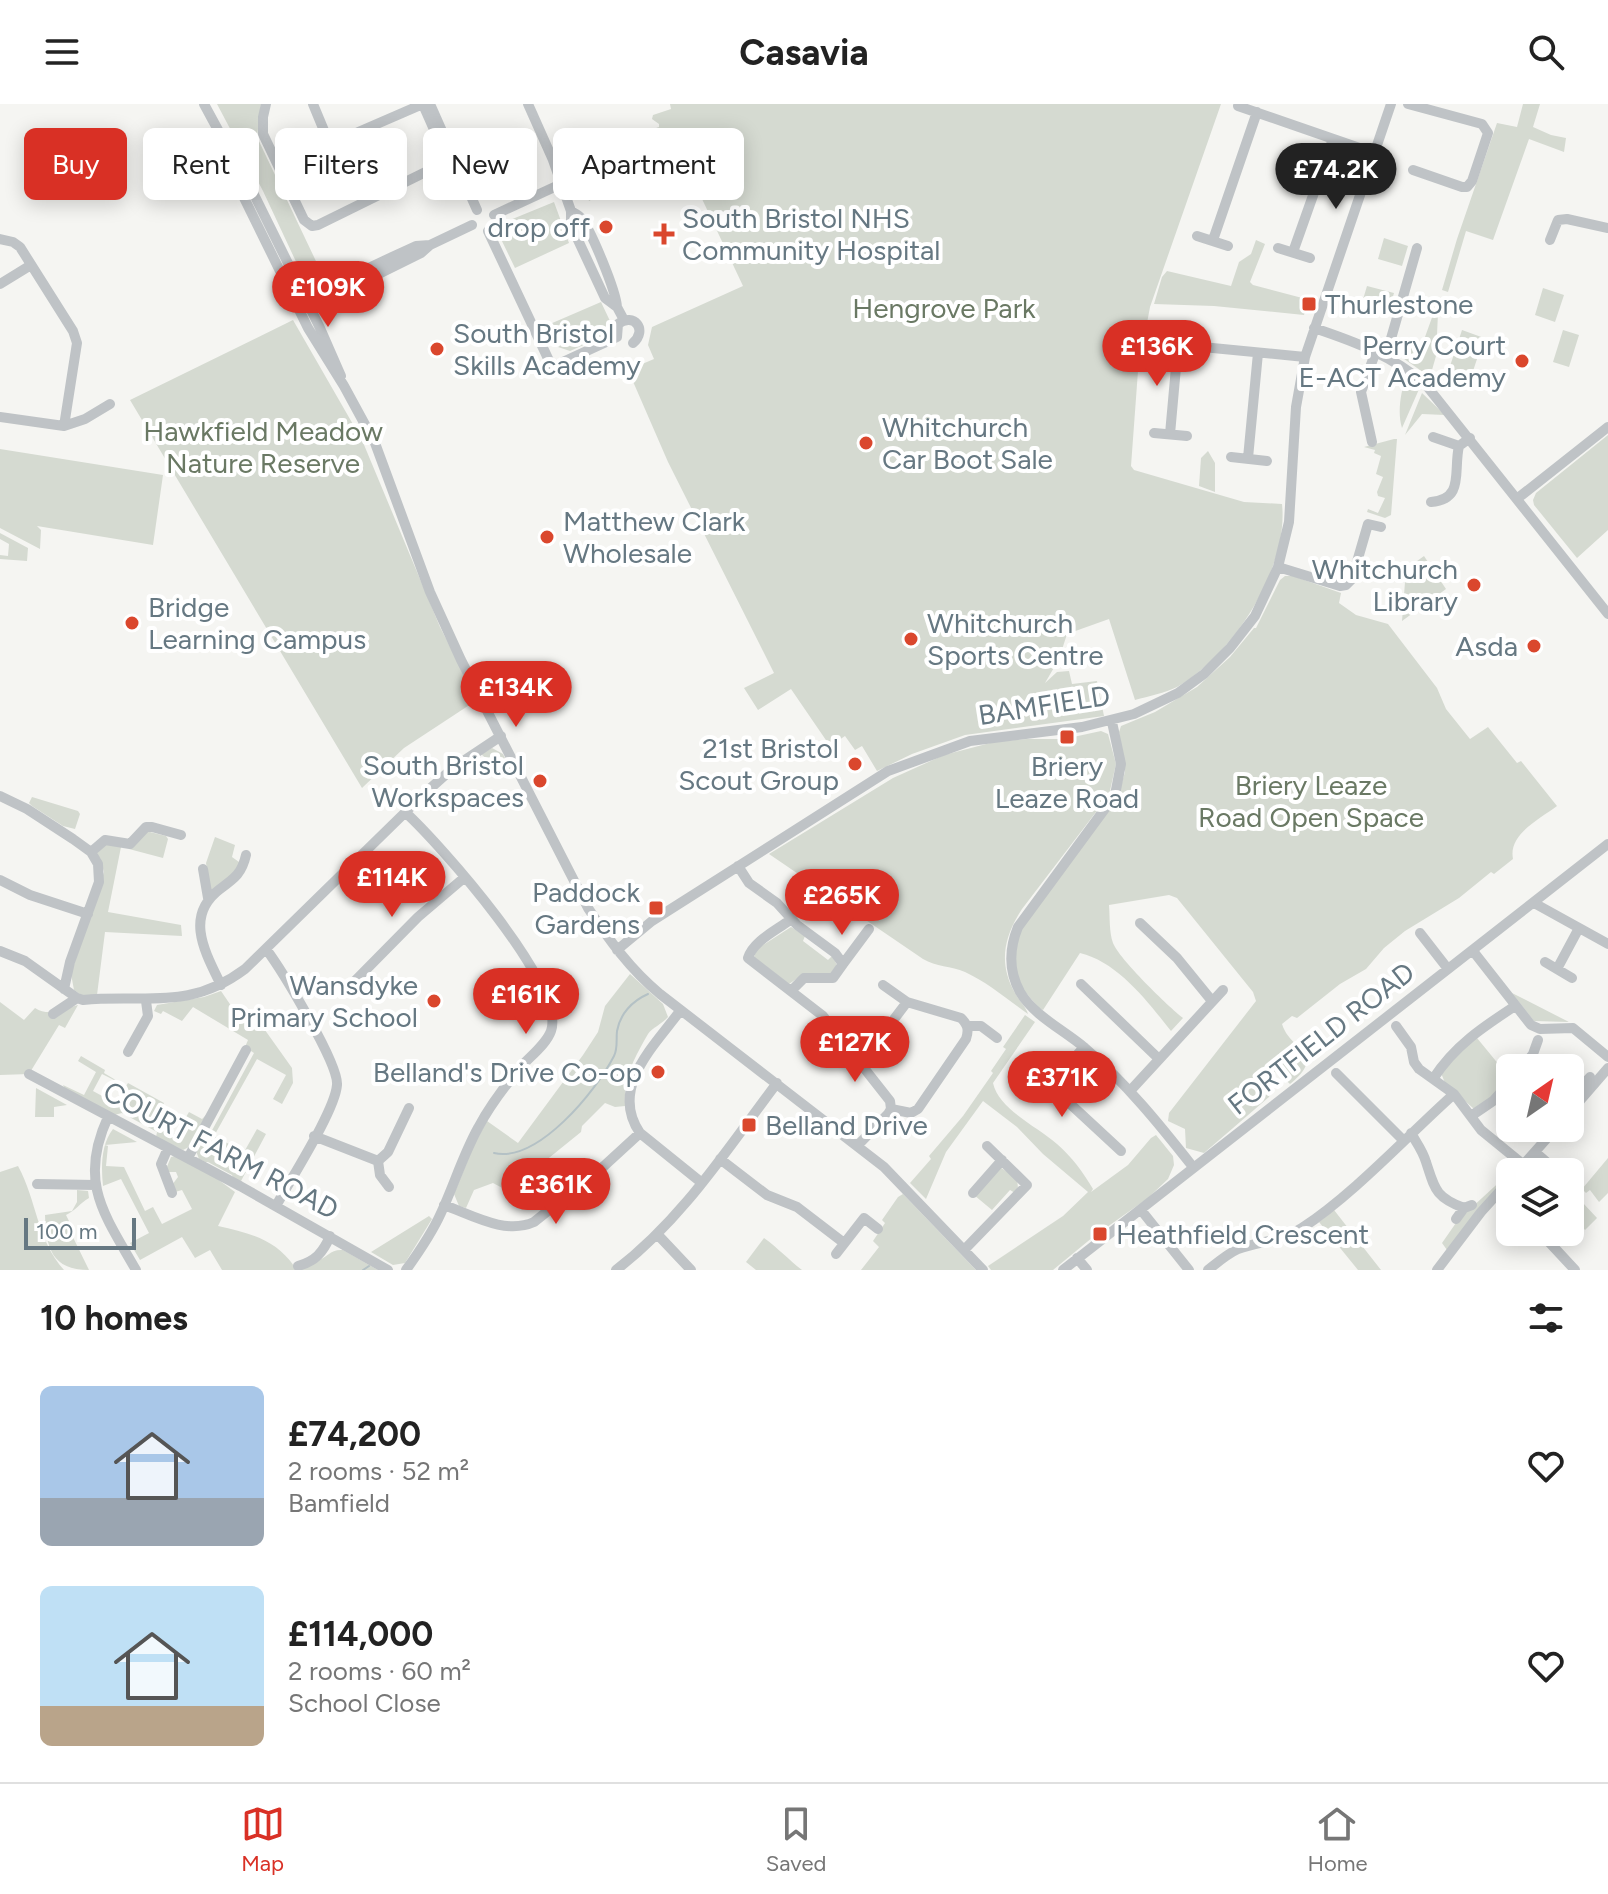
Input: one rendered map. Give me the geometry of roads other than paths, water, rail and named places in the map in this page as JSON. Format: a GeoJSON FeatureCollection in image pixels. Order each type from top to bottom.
{"type":"FeatureCollection","features":[{"type":"Feature","properties":{"kind":"street"},"geometry":{"type":"LineString","coordinates":[[204,104],[217,128]]}},
{"type":"Feature","properties":{"kind":"street"},"geometry":{"type":"LineString","coordinates":[[266,104],[263,134],[275,157]]}},
{"type":"Feature","properties":{"kind":"street"},"geometry":{"type":"LineString","coordinates":[[313,104],[323,128]]}},
{"type":"Feature","properties":{"kind":"street"},"geometry":{"type":"LineString","coordinates":[[528,104],[553,165]]}},
{"type":"Feature","properties":{"kind":"street","name":"BAMFIELD"},"geometry":{"type":"LineString","coordinates":[[617,950],[652,921],[888,771],[944,749],[983,738],[1112,722],[1142,711],[1178,693],[1211,667],[1244,632],[1278,567],[1289,522],[1296,407],[1305,357],[1391,104]]}},
{"type":"Feature","properties":{"kind":"street"},"geometry":{"type":"LineString","coordinates":[[1408,104],[1482,124],[1488,133],[1472,181],[1467,187],[1413,170]]}},
{"type":"Feature","properties":{"kind":"street"},"geometry":{"type":"LineString","coordinates":[[371,128],[426,105],[436,128]]}},
{"type":"Feature","properties":{"kind":"street"},"geometry":{"type":"LineString","coordinates":[[1238,106],[1374,153]]}},
{"type":"Feature","properties":{"kind":"street"},"geometry":{"type":"LineString","coordinates":[[1213,240],[1257,112]]}},
{"type":"Feature","properties":{"kind":"street"},"geometry":{"type":"LineString","coordinates":[[1293,252],[1333,139]]}},
{"type":"Feature","properties":{"kind":"street"},"geometry":{"type":"LineString","coordinates":[[494,215],[553,188]]}},
{"type":"Feature","properties":{"kind":"street"},"geometry":{"type":"LineString","coordinates":[[245,200],[297,307],[379,453],[430,592],[461,660],[588,908],[617,950],[646,983],[858,1145],[907,1188],[983,1270]]}},
{"type":"Feature","properties":{"kind":"street"},"geometry":{"type":"LineString","coordinates":[[257,200],[338,367],[344,386]]}},
{"type":"Feature","properties":{"kind":"street"},"geometry":{"type":"LineString","coordinates":[[295,200],[304,220],[312,226],[369,200]]}},
{"type":"Feature","properties":{"kind":"street"},"geometry":{"type":"LineString","coordinates":[[472,200],[477,210]]}},
{"type":"Feature","properties":{"kind":"street"},"geometry":{"type":"LineString","coordinates":[[567,200],[571,211],[581,218],[594,244],[616,292],[617,307],[624,320]]}},
{"type":"Feature","properties":{"kind":"street"},"geometry":{"type":"LineString","coordinates":[[477,210],[489,210],[494,215],[495,221],[488,231],[476,230],[472,225],[473,214],[477,210]]}},
{"type":"Feature","properties":{"kind":"street"},"geometry":{"type":"LineString","coordinates":[[1550,240],[1558,220],[1567,219],[1608,228]]}},
{"type":"Feature","properties":{"kind":"street"},"geometry":{"type":"LineString","coordinates":[[297,307],[310,308],[472,225]]}},
{"type":"Feature","properties":{"kind":"street"},"geometry":{"type":"LineString","coordinates":[[488,231],[552,367],[617,337]]}},
{"type":"Feature","properties":{"kind":"street"},"geometry":{"type":"LineString","coordinates":[[1197,236],[1228,246]]}},
{"type":"Feature","properties":{"kind":"street"},"geometry":{"type":"LineString","coordinates":[[0,239],[17,244],[73,331],[77,343],[64,426]]}},
{"type":"Feature","properties":{"kind":"street"},"geometry":{"type":"LineString","coordinates":[[297,307],[305,297],[416,246],[430,245]]}},
{"type":"Feature","properties":{"kind":"street"},"geometry":{"type":"LineString","coordinates":[[1278,248],[1310,258]]}},
{"type":"Feature","properties":{"kind":"street"},"geometry":{"type":"LineString","coordinates":[[1372,442],[1361,392],[1381,353],[1417,248]]}},
{"type":"Feature","properties":{"kind":"street"},"geometry":{"type":"LineString","coordinates":[[0,284],[31,265]]}},
{"type":"Feature","properties":{"kind":"street"},"geometry":{"type":"LineString","coordinates":[[632,319],[640,327],[635,346],[623,343],[617,337],[617,327],[624,320],[632,319]]}},
{"type":"Feature","properties":{"kind":"street"},"geometry":{"type":"LineString","coordinates":[[1314,328],[1381,353],[1426,385],[1608,614]]}},
{"type":"Feature","properties":{"kind":"street"},"geometry":{"type":"LineString","coordinates":[[1161,343],[1305,357]]}},
{"type":"Feature","properties":{"kind":"street"},"geometry":{"type":"LineString","coordinates":[[1170,434],[1178,345]]}},
{"type":"Feature","properties":{"kind":"street"},"geometry":{"type":"LineString","coordinates":[[1248,458],[1258,353]]}},
{"type":"Feature","properties":{"kind":"street"},"geometry":{"type":"LineString","coordinates":[[0,417],[64,426],[85,419],[110,404]]}},
{"type":"Feature","properties":{"kind":"street"},"geometry":{"type":"LineString","coordinates":[[1518,498],[1608,427]]}},
{"type":"Feature","properties":{"kind":"street"},"geometry":{"type":"LineString","coordinates":[[1154,433],[1187,436]]}},
{"type":"Feature","properties":{"kind":"street"},"geometry":{"type":"LineString","coordinates":[[1440,435],[1459,446]]}},
{"type":"Feature","properties":{"kind":"street"},"geometry":{"type":"LineString","coordinates":[[1431,502],[1444,501],[1452,495],[1459,446],[1470,438]]}},
{"type":"Feature","properties":{"kind":"street"},"geometry":{"type":"LineString","coordinates":[[1231,457],[1267,461]]}},
{"type":"Feature","properties":{"kind":"street"},"geometry":{"type":"LineString","coordinates":[[1278,567],[1340,586],[1346,585],[1352,579],[1368,524],[1381,527]]}},
{"type":"Feature","properties":{"kind":"street"},"geometry":{"type":"LineString","coordinates":[[1112,722],[1121,764],[1115,795],[1022,919],[1010,950],[1013,975],[1026,1001],[1084,1047],[1130,1091],[1193,1167]]}},
{"type":"Feature","properties":{"kind":"street"},"geometry":{"type":"LineString","coordinates":[[0,951],[25,961],[77,998],[146,1001],[202,993],[221,985],[245,969],[453,768],[501,736]]}},
{"type":"Feature","properties":{"kind":"street"},"geometry":{"type":"LineString","coordinates":[[0,796],[27,809],[91,852],[98,864],[100,879],[70,962],[64,989]]}},
{"type":"Feature","properties":{"kind":"street"},"geometry":{"type":"LineString","coordinates":[[405,812],[441,847],[529,964],[551,1007],[553,1025],[550,1035],[516,1072],[478,1127],[425,1244],[406,1270]]}},
{"type":"Feature","properties":{"kind":"street"},"geometry":{"type":"LineString","coordinates":[[91,852],[105,840],[130,844],[146,827],[181,835]]}},
{"type":"Feature","properties":{"kind":"street","name":"FORTFIELD ROAD"},"geometry":{"type":"LineString","coordinates":[[1063,1270],[1608,844]]}},
{"type":"Feature","properties":{"kind":"street"},"geometry":{"type":"LineString","coordinates":[[221,985],[201,937],[202,911],[208,898],[239,875],[246,855]]}},
{"type":"Feature","properties":{"kind":"street"},"geometry":{"type":"LineString","coordinates":[[738,866],[749,883],[777,903],[790,920],[835,953],[843,964]]}},
{"type":"Feature","properties":{"kind":"street"},"geometry":{"type":"LineString","coordinates":[[203,869],[208,898]]}},
{"type":"Feature","properties":{"kind":"street"},"geometry":{"type":"LineString","coordinates":[[346,990],[418,917],[465,877]]}},
{"type":"Feature","properties":{"kind":"street"},"geometry":{"type":"LineString","coordinates":[[0,880],[30,895],[88,914]]}},
{"type":"Feature","properties":{"kind":"street"},"geometry":{"type":"LineString","coordinates":[[1534,903],[1608,944]]}},
{"type":"Feature","properties":{"kind":"street"},"geometry":{"type":"LineString","coordinates":[[790,920],[756,945],[748,958],[828,1021],[888,1098],[891,1109]]}},
{"type":"Feature","properties":{"kind":"street"},"geometry":{"type":"LineString","coordinates":[[1140,923],[1212,1001]]}},
{"type":"Feature","properties":{"kind":"street"},"geometry":{"type":"LineString","coordinates":[[1156,937],[1165,928]]}},
{"type":"Feature","properties":{"kind":"street"},"geometry":{"type":"LineString","coordinates":[[1557,969],[1579,928]]}},
{"type":"Feature","properties":{"kind":"street"},"geometry":{"type":"LineString","coordinates":[[791,991],[804,978],[833,978],[869,929]]}},
{"type":"Feature","properties":{"kind":"street"},"geometry":{"type":"LineString","coordinates":[[1420,933],[1448,969]]}},
{"type":"Feature","properties":{"kind":"street"},"geometry":{"type":"LineString","coordinates":[[266,949],[336,1074],[335,1096],[276,1206]]}},
{"type":"Feature","properties":{"kind":"street"},"geometry":{"type":"LineString","coordinates":[[1473,951],[1533,1027],[1573,1028],[1608,1057]]}},
{"type":"Feature","properties":{"kind":"street"},"geometry":{"type":"LineString","coordinates":[[1545,962],[1572,978]]}},
{"type":"Feature","properties":{"kind":"street"},"geometry":{"type":"LineString","coordinates":[[883,985],[907,1002],[961,1018],[967,1026],[966,1039],[918,1109],[911,1113],[891,1109]]}},
{"type":"Feature","properties":{"kind":"street"},"geometry":{"type":"LineString","coordinates":[[1081,1000],[1085,988],[1159,1059]]}},
{"type":"Feature","properties":{"kind":"street"},"geometry":{"type":"LineString","coordinates":[[1130,1091],[1223,990]]}},
{"type":"Feature","properties":{"kind":"street"},"geometry":{"type":"LineString","coordinates":[[53,1014],[77,998]]}},
{"type":"Feature","properties":{"kind":"street"},"geometry":{"type":"LineString","coordinates":[[128,1052],[148,1016],[146,1001]]}},
{"type":"Feature","properties":{"kind":"street"},"geometry":{"type":"LineString","coordinates":[[861,1063],[907,1002]]}},
{"type":"Feature","properties":{"kind":"street"},"geometry":{"type":"LineString","coordinates":[[1433,1079],[1458,1046],[1515,1006]]}},
{"type":"Feature","properties":{"kind":"street"},"geometry":{"type":"LineString","coordinates":[[680,1011],[637,1069],[630,1089],[632,1122],[640,1133],[702,1183]]}},
{"type":"Feature","properties":{"kind":"street"},"geometry":{"type":"LineString","coordinates":[[967,1026],[981,1026],[997,1038]]}},
{"type":"Feature","properties":{"kind":"street"},"geometry":{"type":"LineString","coordinates":[[1396,1026],[1411,1047],[1419,1069],[1454,1094],[1481,1130],[1510,1158]]}},
{"type":"Feature","properties":{"kind":"street"},"geometry":{"type":"LineString","coordinates":[[1533,1054],[1538,1040]]}},
{"type":"Feature","properties":{"kind":"street"},"geometry":{"type":"LineString","coordinates":[[1050,1085],[1084,1047]]}},
{"type":"Feature","properties":{"kind":"street"},"geometry":{"type":"LineString","coordinates":[[188,1158],[246,1050]]}},
{"type":"Feature","properties":{"kind":"street"},"geometry":{"type":"LineString","coordinates":[[1026,1063],[1118,1143]]}},
{"type":"Feature","properties":{"kind":"street"},"geometry":{"type":"LineString","coordinates":[[1584,1096],[1608,1068]]}},
{"type":"Feature","properties":{"kind":"street"},"geometry":{"type":"LineString","coordinates":[[1336,1073],[1423,1153],[1436,1190],[1449,1202],[1468,1207],[1456,1219]]}},
{"type":"Feature","properties":{"kind":"street","name":"COURT FARM ROAD"},"geometry":{"type":"LineString","coordinates":[[29,1074],[276,1206],[388,1270]]}},
{"type":"Feature","properties":{"kind":"street"},"geometry":{"type":"LineString","coordinates":[[1584,1084],[1590,1077]]}},
{"type":"Feature","properties":{"kind":"street"},"geometry":{"type":"LineString","coordinates":[[616,1270],[658,1235],[702,1183],[777,1083]]}},
{"type":"Feature","properties":{"kind":"street"},"geometry":{"type":"LineString","coordinates":[[1208,1270],[1241,1248],[1300,1230],[1454,1094]]}},
{"type":"Feature","properties":{"kind":"street"},"geometry":{"type":"LineString","coordinates":[[1471,1116],[1496,1098]]}},
{"type":"Feature","properties":{"kind":"street"},"geometry":{"type":"LineString","coordinates":[[378,1161],[388,1152],[408,1108]]}},
{"type":"Feature","properties":{"kind":"street"},"geometry":{"type":"LineString","coordinates":[[858,1145],[891,1109]]}},
{"type":"Feature","properties":{"kind":"street"},"geometry":{"type":"LineString","coordinates":[[108,1117],[96,1148],[95,1185],[105,1216],[136,1270]]}},
{"type":"Feature","properties":{"kind":"street"},"geometry":{"type":"LineString","coordinates":[[444,1205],[494,1224],[523,1227],[534,1222],[604,1166],[640,1133]]}},
{"type":"Feature","properties":{"kind":"street"},"geometry":{"type":"LineString","coordinates":[[314,1136],[378,1161]]}},
{"type":"Feature","properties":{"kind":"street"},"geometry":{"type":"LineString","coordinates":[[1529,1158],[1544,1142]]}},
{"type":"Feature","properties":{"kind":"street"},"geometry":{"type":"LineString","coordinates":[[965,1249],[1032,1189],[987,1146]]}},
{"type":"Feature","properties":{"kind":"street"},"geometry":{"type":"LineString","coordinates":[[168,1148],[161,1164],[172,1193]]}},
{"type":"Feature","properties":{"kind":"street"},"geometry":{"type":"LineString","coordinates":[[1535,1152],[1542,1158]]}},
{"type":"Feature","properties":{"kind":"street"},"geometry":{"type":"LineString","coordinates":[[720,1159],[767,1195],[797,1207],[844,1243]]}},
{"type":"Feature","properties":{"kind":"street"},"geometry":{"type":"LineString","coordinates":[[973,1193],[1002,1160]]}},
{"type":"Feature","properties":{"kind":"street"},"geometry":{"type":"LineString","coordinates":[[378,1161],[380,1175],[389,1187]]}},
{"type":"Feature","properties":{"kind":"street"},"geometry":{"type":"LineString","coordinates":[[37,1184],[95,1185]]}},
{"type":"Feature","properties":{"kind":"street"},"geometry":{"type":"LineString","coordinates":[[1437,1270],[1496,1196]]}},
{"type":"Feature","properties":{"kind":"street"},"geometry":{"type":"LineString","coordinates":[[1141,1210],[1189,1270]]}},
{"type":"Feature","properties":{"kind":"street"},"geometry":{"type":"LineString","coordinates":[[836,1254],[864,1218],[878,1229]]}},
{"type":"Feature","properties":{"kind":"street"},"geometry":{"type":"LineString","coordinates":[[658,1235],[691,1270]]}},
{"type":"Feature","properties":{"kind":"street"},"geometry":{"type":"LineString","coordinates":[[298,1266],[311,1262],[320,1254],[330,1236]]}},
{"type":"Feature","properties":{"kind":"street"},"geometry":{"type":"LineString","coordinates":[[1551,1249],[1575,1270]]}},
{"type":"Feature","properties":{"kind":"street"},"geometry":{"type":"LineString","coordinates":[[1077,1258],[1087,1270]]}},
{"type":"Feature","properties":{"kind":"waterway"},"geometry":{"type":"LineString","coordinates":[[494,1153],[511,1153],[529,1147],[547,1136],[580,1105],[614,1056],[617,1031],[624,1014],[632,1004],[648,994]]}},
{"type":"Feature","properties":{"kind":"waterway"},"geometry":{"type":"LineString","coordinates":[[363,1270],[369,1266]]}},
{"type":"Feature","properties":{"kind":"place","name":"drop off"},"geometry":{"type":"Point","coordinates":[606,227]}},
{"type":"Feature","properties":{"kind":"place","name":"South Bristol NHS Community Hospital"},"geometry":{"type":"Point","coordinates":[664,234]}},
{"type":"Feature","properties":{"kind":"place","name":"Thurlestone"},"geometry":{"type":"Point","coordinates":[1309,304]}},
{"type":"Feature","properties":{"kind":"place","name":"South Bristol Skills Academy"},"geometry":{"type":"Point","coordinates":[437,349]}},
{"type":"Feature","properties":{"kind":"place","name":"Perry Court E-ACT Academy"},"geometry":{"type":"Point","coordinates":[1522,361]}},
{"type":"Feature","properties":{"kind":"place","name":"Whitchurch Car Boot Sale"},"geometry":{"type":"Point","coordinates":[866,443]}},
{"type":"Feature","properties":{"kind":"place","name":"Matthew Clark Wholesale"},"geometry":{"type":"Point","coordinates":[547,537]}},
{"type":"Feature","properties":{"kind":"place","name":"Whitchurch Library"},"geometry":{"type":"Point","coordinates":[1474,585]}},
{"type":"Feature","properties":{"kind":"place","name":"Bridge Learning Campus"},"geometry":{"type":"Point","coordinates":[132,623]}},
{"type":"Feature","properties":{"kind":"place","name":"Whitchurch Sports Centre"},"geometry":{"type":"Point","coordinates":[911,639]}},
{"type":"Feature","properties":{"kind":"place","name":"Asda"},"geometry":{"type":"Point","coordinates":[1534,646]}},
{"type":"Feature","properties":{"kind":"place","name":"Briery Leaze Road"},"geometry":{"type":"Point","coordinates":[1067,737]}},
{"type":"Feature","properties":{"kind":"place","name":"21st Bristol Scout Group"},"geometry":{"type":"Point","coordinates":[855,764]}},
{"type":"Feature","properties":{"kind":"place","name":"South Bristol Workspaces"},"geometry":{"type":"Point","coordinates":[540,781]}},
{"type":"Feature","properties":{"kind":"place","name":"Paddock Gardens"},"geometry":{"type":"Point","coordinates":[656,908]}},
{"type":"Feature","properties":{"kind":"place","name":"Wansdyke Primary School"},"geometry":{"type":"Point","coordinates":[434,1001]}},
{"type":"Feature","properties":{"kind":"place","name":"Belland's Drive Co-op"},"geometry":{"type":"Point","coordinates":[658,1072]}},
{"type":"Feature","properties":{"kind":"place","name":"Belland Drive"},"geometry":{"type":"Point","coordinates":[749,1125]}},
{"type":"Feature","properties":{"kind":"place","name":"Heathfield Crescent"},"geometry":{"type":"Point","coordinates":[1100,1234]}},
{"type":"Feature","properties":{"kind":"park label","name":"Hengrove Park"},"geometry":{"type":"Point","coordinates":[944,308]}},
{"type":"Feature","properties":{"kind":"park label","name":"Hawkfield Meadow Nature Reserve"},"geometry":{"type":"Point","coordinates":[263,447]}},
{"type":"Feature","properties":{"kind":"park label","name":"Briery Leaze Road Open Space"},"geometry":{"type":"Point","coordinates":[1311,801]}}]}
